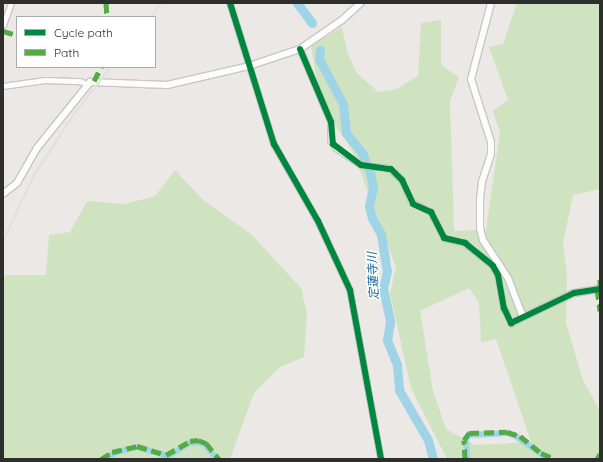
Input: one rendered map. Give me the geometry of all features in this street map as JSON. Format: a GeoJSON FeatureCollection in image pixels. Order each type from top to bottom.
{"type":"FeatureCollection","features":[{"type":"Feature","properties":{"kind":"street"},"geometry":{"type":"LineString","coordinates":[[3,25],[11,3]]}},
{"type":"Feature","properties":{"kind":"street"},"geometry":{"type":"LineString","coordinates":[[230,3],[274,144],[318,221],[350,290],[381,459]]}},
{"type":"Feature","properties":{"kind":"street"},"geometry":{"type":"LineString","coordinates":[[3,194],[17,183],[37,148],[87,84],[94,81],[167,85],[249,66],[300,49],[342,20],[361,3]]}},
{"type":"Feature","properties":{"kind":"street"},"geometry":{"type":"LineString","coordinates":[[491,3],[471,79],[491,142],[491,154],[482,181],[480,228],[483,240],[508,278],[523,317]]}},
{"type":"Feature","properties":{"kind":"street"},"geometry":{"type":"LineString","coordinates":[[300,49],[312,81],[331,122],[331,140],[336,148],[360,165],[386,167],[396,173],[402,180],[411,201],[431,212],[444,238],[465,243],[492,266],[498,275],[504,308],[511,323],[574,293],[600,289]]}},
{"type":"Feature","properties":{"kind":"street"},"geometry":{"type":"LineString","coordinates":[[3,86],[45,80],[80,81],[87,84]]}},
{"type":"Feature","properties":{"kind":"green space"},"geometry":{"type":"Polygon","coordinates":[[[517,3],[600,3],[600,189],[573,195],[563,243],[567,277],[566,323],[583,380],[600,411],[600,459],[447,459],[411,388],[390,294],[396,267],[353,152],[327,112],[316,75],[311,46],[342,27],[347,52],[356,72],[378,92],[397,89],[418,76],[421,23],[441,20],[441,65],[459,77],[450,101],[454,231],[486,230],[500,132],[493,111],[508,100],[489,47],[503,44],[517,3]],[[469,288],[420,311],[433,391],[446,429],[475,445],[531,442],[496,339],[481,342],[479,303],[469,288]]]}},
{"type":"Feature","properties":{"kind":"green space"},"geometry":{"type":"Polygon","coordinates":[[[175,170],[203,200],[251,234],[301,288],[307,315],[304,357],[280,367],[254,393],[230,459],[3,459],[3,278],[7,275],[46,275],[49,235],[70,232],[87,201],[125,204],[155,196],[175,170]]]}},
{"type":"Feature","properties":{"kind":"waterway","name":"定蓮寺川"},"geometry":{"type":"LineString","coordinates":[[297,3],[312,23]]}},
{"type":"Feature","properties":{"kind":"waterway","name":"定蓮寺川"},"geometry":{"type":"LineString","coordinates":[[320,50],[319,59],[343,104],[346,133],[362,153],[370,173],[373,187],[369,206],[372,218],[381,234],[387,271],[383,288],[390,322],[387,340],[397,365],[399,390],[428,440],[433,459]]}},
{"type":"Feature","properties":{"kind":"waterway"},"geometry":{"type":"LineString","coordinates":[[467,459],[466,440],[469,435],[508,433],[516,436],[549,459]]}},
{"type":"Feature","properties":{"kind":"waterway"},"geometry":{"type":"LineString","coordinates":[[104,459],[117,452],[137,447],[168,456],[190,443],[197,442],[205,444],[217,459]]}},
{"type":"Feature","properties":{"kind":"railway"},"geometry":{"type":"LineString","coordinates":[[152,16],[162,3]]}},
{"type":"Feature","properties":{"kind":"railway"},"geometry":{"type":"LineString","coordinates":[[3,241],[35,174],[72,117],[110,68]]}},
{"type":"Feature","properties":{"kind":"marked path"},"geometry":{"type":"LineString","coordinates":[[106,3],[107,16]]}},
{"type":"Feature","properties":{"kind":"marked path"},"geometry":{"type":"LineString","coordinates":[[3,31],[16,35]]}},
{"type":"Feature","properties":{"kind":"marked path"},"geometry":{"type":"LineString","coordinates":[[94,81],[100,68]]}},
{"type":"Feature","properties":{"kind":"marked path"},"geometry":{"type":"LineString","coordinates":[[600,278],[600,289]]}},
{"type":"Feature","properties":{"kind":"marked path"},"geometry":{"type":"LineString","coordinates":[[597,289],[600,311]]}},
{"type":"Feature","properties":{"kind":"marked path"},"geometry":{"type":"LineString","coordinates":[[465,459],[464,440],[469,433],[507,432],[520,436],[541,453],[555,459]]}},
{"type":"Feature","properties":{"kind":"marked path"},"geometry":{"type":"LineString","coordinates":[[101,459],[112,452],[137,446],[166,455],[190,441],[198,440],[206,443],[219,459]]}},
{"type":"Feature","properties":{"kind":"marked path"},"geometry":{"type":"LineString","coordinates":[[597,459],[600,454]]}},
{"type":"Feature","properties":{"kind":"cycle path"},"geometry":{"type":"LineString","coordinates":[[230,3],[274,144],[318,221],[350,290],[381,459]]}},
{"type":"Feature","properties":{"kind":"cycle path"},"geometry":{"type":"LineString","coordinates":[[300,49],[331,122],[333,144],[361,165],[391,169],[402,180],[413,204],[431,212],[444,238],[465,243],[493,266],[498,275],[504,308],[511,323],[574,293],[600,289]]}}]}
